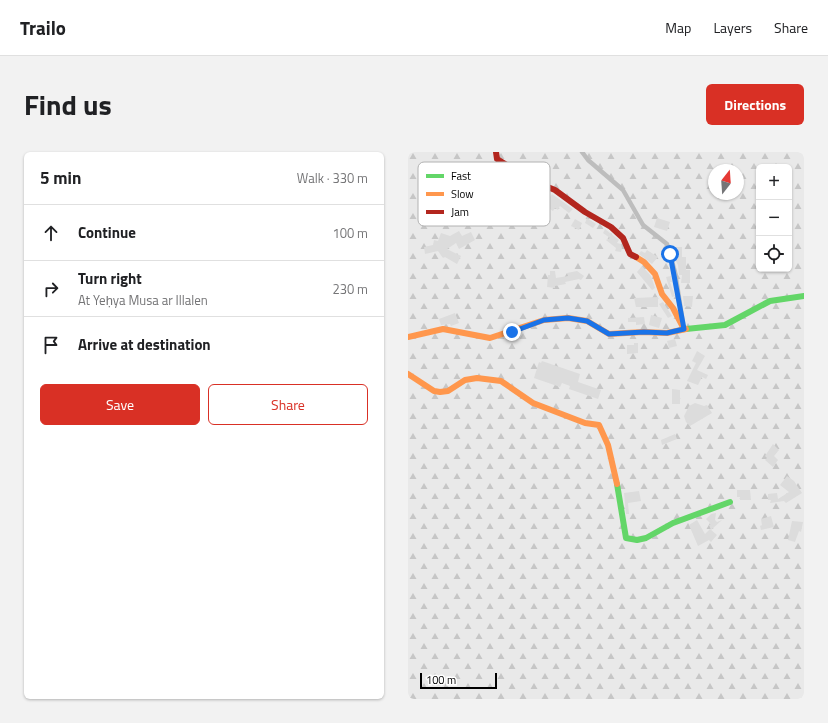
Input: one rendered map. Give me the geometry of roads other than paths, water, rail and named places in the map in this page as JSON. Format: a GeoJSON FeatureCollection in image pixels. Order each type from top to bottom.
{"type":"FeatureCollection","features":[{"type":"Feature","properties":{"kind":"street"},"geometry":{"type":"LineString","coordinates":[[496,152],[497,159],[502,162]]}},
{"type":"Feature","properties":{"kind":"street"},"geometry":{"type":"LineString","coordinates":[[582,152],[588,160],[623,190],[643,225],[667,244],[675,272],[684,329]]}},
{"type":"Feature","properties":{"kind":"street"},"geometry":{"type":"LineString","coordinates":[[550,188],[585,212],[611,227],[624,238],[630,254],[644,262],[655,274],[662,294],[673,308],[684,329]]}},
{"type":"Feature","properties":{"kind":"street"},"geometry":{"type":"LineString","coordinates":[[408,337],[443,329],[490,338],[544,320],[568,318],[587,321],[609,334],[644,332],[667,333],[684,329],[725,325],[770,301],[804,296]]}},
{"type":"Feature","properties":{"kind":"street"},"geometry":{"type":"LineString","coordinates":[[408,374],[434,391],[440,392],[448,391],[465,380],[477,378],[501,381],[533,403],[585,423],[599,425],[605,435],[616,478],[626,538],[637,540],[646,538],[673,523],[730,502]]}}]}
